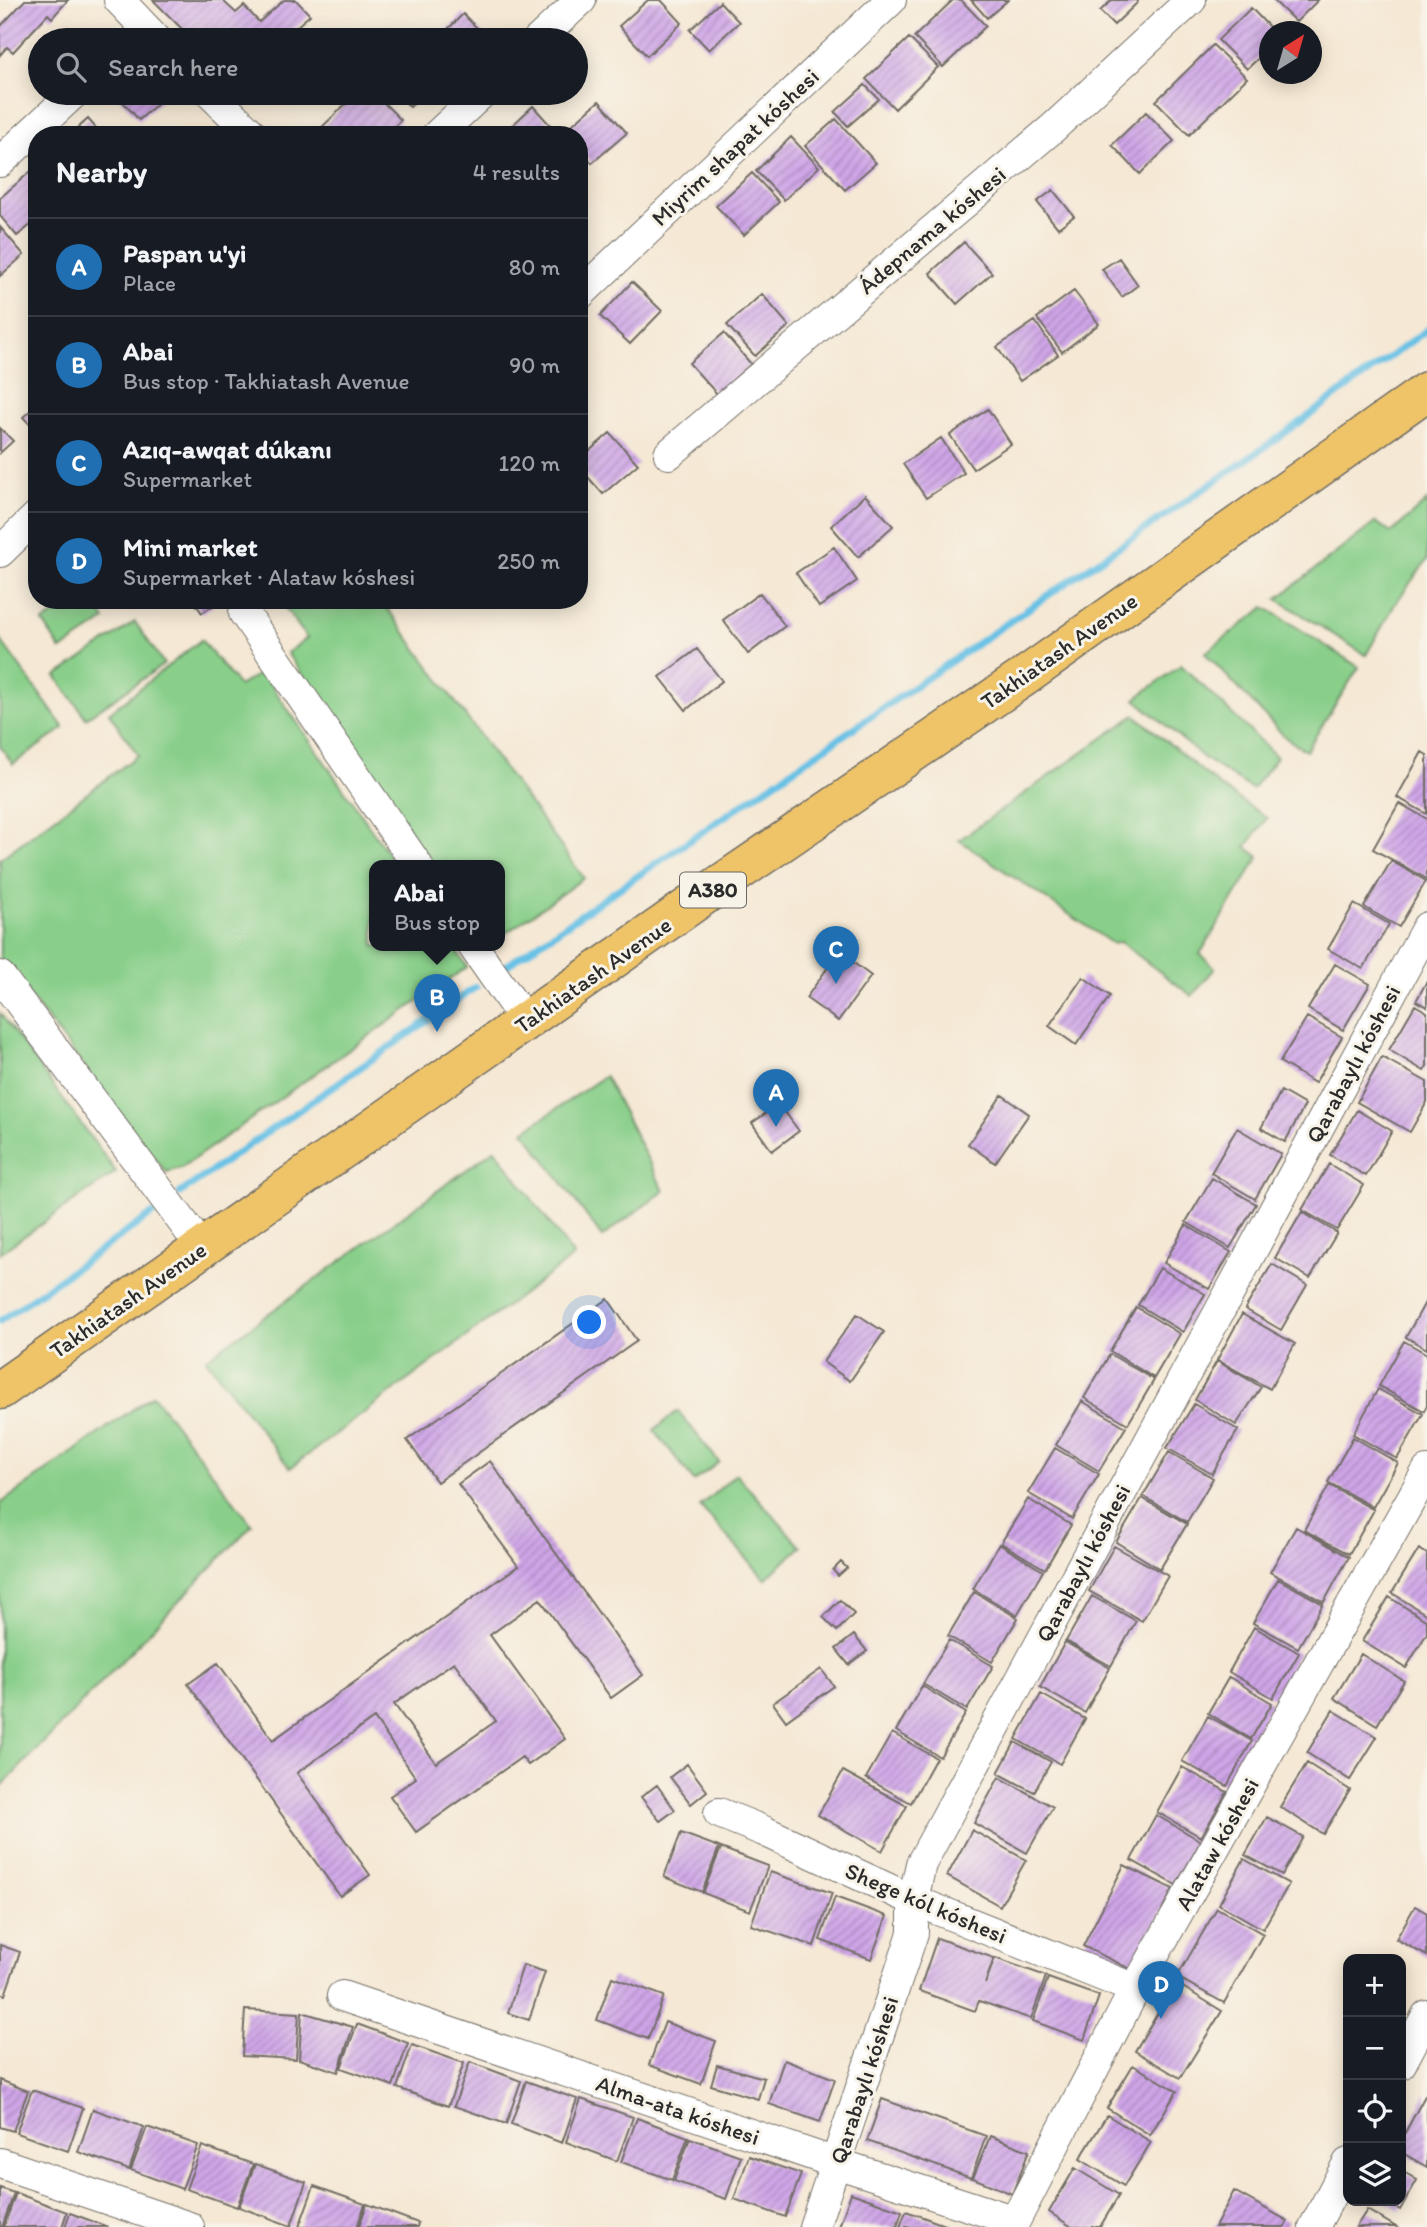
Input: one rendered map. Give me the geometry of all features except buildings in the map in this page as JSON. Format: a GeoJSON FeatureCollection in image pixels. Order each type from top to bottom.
{"type":"FeatureCollection","features":[{"type":"Feature","properties":{"kind":"highway","name":"Takhiatash Avenue"},"geometry":{"type":"LineString","coordinates":[[0,1390],[733,876],[1035,669],[1427,391]]}},
{"type":"Feature","properties":{"kind":"street"},"geometry":{"type":"LineString","coordinates":[[119,0],[138,28]]}},
{"type":"Feature","properties":{"kind":"street"},"geometry":{"type":"LineString","coordinates":[[551,28],[581,0]]}},
{"type":"Feature","properties":{"kind":"street","name":"Miyrim shapat kóshesi"},"geometry":{"type":"LineString","coordinates":[[588,286],[891,0]]}},
{"type":"Feature","properties":{"kind":"street","name":"Ádepnama kóshesi"},"geometry":{"type":"LineString","coordinates":[[669,454],[1054,127],[1191,0]]}},
{"type":"Feature","properties":{"kind":"street"},"geometry":{"type":"LineString","coordinates":[[39,126],[61,105]]}},
{"type":"Feature","properties":{"kind":"street"},"geometry":{"type":"LineString","coordinates":[[222,105],[244,126]]}},
{"type":"Feature","properties":{"kind":"street"},"geometry":{"type":"LineString","coordinates":[[447,126],[469,105]]}},
{"type":"Feature","properties":{"kind":"street"},"geometry":{"type":"LineString","coordinates":[[0,162],[28,136]]}},
{"type":"Feature","properties":{"kind":"street"},"geometry":{"type":"LineString","coordinates":[[0,552],[28,525]]}},
{"type":"Feature","properties":{"kind":"street"},"geometry":{"type":"LineString","coordinates":[[244,613],[414,860]]}},
{"type":"Feature","properties":{"kind":"street","name":"Qarabaylı kóshesi"},"geometry":{"type":"LineString","coordinates":[[814,2227],[913,1933],[913,1900],[921,1864],[1427,927]]}},
{"type":"Feature","properties":{"kind":"street"},"geometry":{"type":"LineString","coordinates":[[476,951],[526,1022]]}},
{"type":"Feature","properties":{"kind":"street"},"geometry":{"type":"LineString","coordinates":[[0,976],[202,1248]]}},
{"type":"Feature","properties":{"kind":"street","name":"Alataw kóshesi"},"geometry":{"type":"LineString","coordinates":[[1015,2221],[1135,1989],[1427,1471]]}},
{"type":"Feature","properties":{"kind":"street","name":"Shege kól kóshesi"},"geometry":{"type":"LineString","coordinates":[[719,1813],[913,1900],[1135,1989]]}},
{"type":"Feature","properties":{"kind":"street","name":"Alma-ata kóshesi"},"geometry":{"type":"LineString","coordinates":[[342,1996],[1015,2221]]}},
{"type":"Feature","properties":{"kind":"street"},"geometry":{"type":"LineString","coordinates":[[1406,2055],[1427,2015]]}},
{"type":"Feature","properties":{"kind":"street"},"geometry":{"type":"LineString","coordinates":[[0,2163],[189,2227]]}},
{"type":"Feature","properties":{"kind":"street"},"geometry":{"type":"LineString","coordinates":[[1314,2227],[1343,2172]]}},
{"type":"Feature","properties":{"kind":"green space"},"geometry":{"type":"Polygon","coordinates":[[[1427,501],[1427,560],[1395,604],[1366,655],[1277,599],[1376,522],[1391,533],[1427,501]]]}},
{"type":"Feature","properties":{"kind":"green space"},"geometry":{"type":"Polygon","coordinates":[[[1265,607],[1359,667],[1306,751],[1286,738],[1205,653],[1265,607]]]}},
{"type":"Feature","properties":{"kind":"green space"},"geometry":{"type":"Polygon","coordinates":[[[62,609],[97,609],[105,620],[61,650],[43,622],[62,609]]]}},
{"type":"Feature","properties":{"kind":"green space"},"geometry":{"type":"Polygon","coordinates":[[[286,609],[388,609],[584,878],[505,933],[505,860],[430,860],[287,653],[307,638],[286,609]]]}},
{"type":"Feature","properties":{"kind":"green space"},"geometry":{"type":"Polygon","coordinates":[[[135,622],[164,664],[86,718],[56,676],[135,622]]]}},
{"type":"Feature","properties":{"kind":"green space"},"geometry":{"type":"Polygon","coordinates":[[[0,639],[64,728],[13,764],[0,746],[0,639]]]}},
{"type":"Feature","properties":{"kind":"green space"},"geometry":{"type":"Polygon","coordinates":[[[201,640],[239,686],[262,672],[393,860],[369,860],[369,951],[456,951],[467,967],[181,1168],[166,1172],[0,958],[0,859],[138,755],[109,713],[201,640]]]}},
{"type":"Feature","properties":{"kind":"green space"},"geometry":{"type":"Polygon","coordinates":[[[1181,665],[1277,757],[1252,789],[1205,759],[1135,699],[1181,665]]]}},
{"type":"Feature","properties":{"kind":"green space"},"geometry":{"type":"Polygon","coordinates":[[[1135,715],[1221,787],[1267,818],[1246,847],[1259,857],[1200,954],[1215,968],[1192,996],[1120,942],[1113,944],[959,840],[1135,715]]]}},
{"type":"Feature","properties":{"kind":"green space"},"geometry":{"type":"Polygon","coordinates":[[[0,1013],[116,1172],[0,1253],[0,1013]]]}},
{"type":"Feature","properties":{"kind":"green space"},"geometry":{"type":"Polygon","coordinates":[[[605,1076],[664,1191],[602,1237],[524,1131],[605,1076]]]}},
{"type":"Feature","properties":{"kind":"green space"},"geometry":{"type":"Polygon","coordinates":[[[495,1149],[574,1256],[290,1468],[206,1359],[495,1149]]]}},
{"type":"Feature","properties":{"kind":"green space"},"geometry":{"type":"Polygon","coordinates":[[[153,1395],[252,1525],[0,1788],[0,1504],[153,1395]]]}},
{"type":"Feature","properties":{"kind":"green space"},"geometry":{"type":"Polygon","coordinates":[[[678,1411],[719,1462],[694,1481],[654,1430],[678,1411]]]}},
{"type":"Feature","properties":{"kind":"green space"},"geometry":{"type":"Polygon","coordinates":[[[736,1474],[801,1547],[765,1579],[700,1506],[736,1474]]]}},
{"type":"Feature","properties":{"kind":"waterway"},"geometry":{"type":"LineString","coordinates":[[506,966],[1278,438],[1427,330]]}},
{"type":"Feature","properties":{"kind":"waterway"},"geometry":{"type":"LineString","coordinates":[[180,1193],[476,987]]}},
{"type":"Feature","properties":{"kind":"waterway"},"geometry":{"type":"LineString","coordinates":[[0,1321],[152,1214]]}},
{"type":"Feature","properties":{"kind":"place","name":"Azıq-awqat dúkanı"},"geometry":{"type":"Point","coordinates":[836,984]}},
{"type":"Feature","properties":{"kind":"place","name":"Abai"},"geometry":{"type":"Point","coordinates":[437,1032]}},
{"type":"Feature","properties":{"kind":"place","name":"Paspan u'yi"},"geometry":{"type":"Point","coordinates":[776,1127]}},
{"type":"Feature","properties":{"kind":"place","name":"Mini market"},"geometry":{"type":"Point","coordinates":[1161,2019]}}]}
